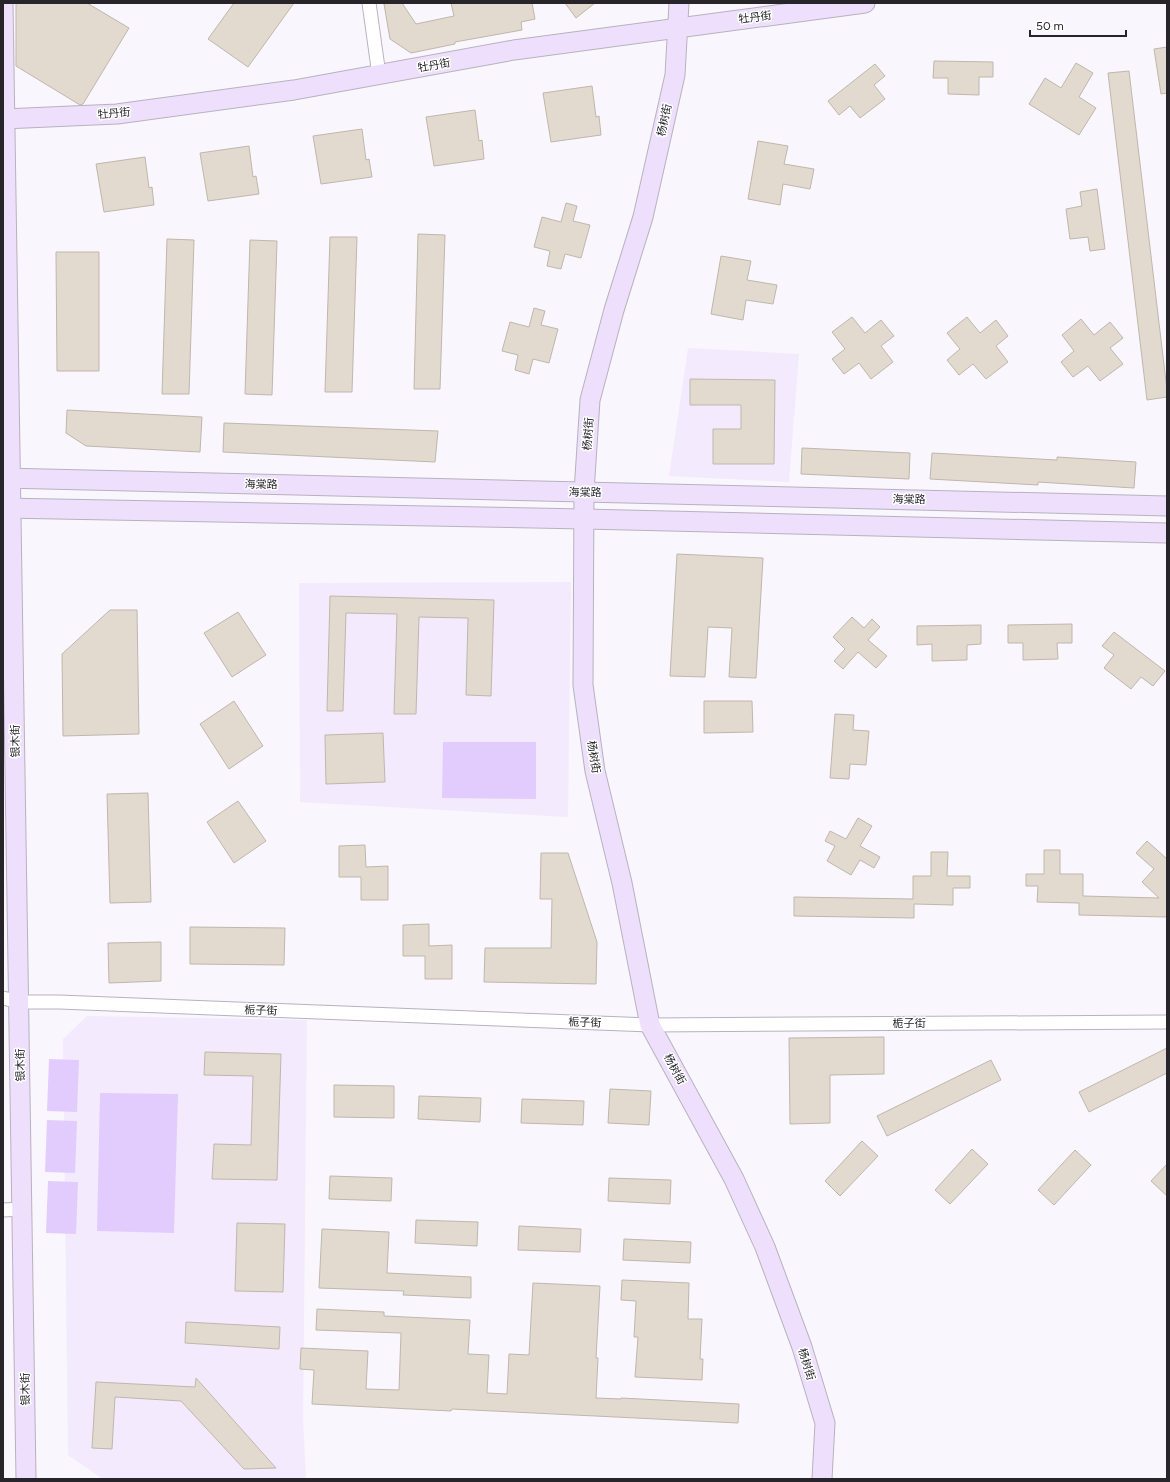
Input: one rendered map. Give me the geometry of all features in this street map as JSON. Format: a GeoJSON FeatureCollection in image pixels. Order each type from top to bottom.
{"type":"FeatureCollection","features":[{"type":"Feature","properties":{"kind":"street","name":"银木街"},"geometry":{"type":"LineString","coordinates":[[4,3],[11,1000],[22,1209],[26,1479]]}},
{"type":"Feature","properties":{"kind":"street"},"geometry":{"type":"LineString","coordinates":[[369,3],[379,75]]}},
{"type":"Feature","properties":{"kind":"street","name":"杨树街"},"geometry":{"type":"LineString","coordinates":[[679,3],[675,75],[643,217],[614,310],[590,400],[584,492],[583,685],[596,771],[622,883],[650,1025],[734,1180],[767,1254],[802,1347],[825,1423],[822,1479]]}},
{"type":"Feature","properties":{"kind":"street","name":"牡丹街"},"geometry":{"type":"LineString","coordinates":[[4,119],[117,114],[294,90],[514,50],[865,3]]}},
{"type":"Feature","properties":{"kind":"street","name":"海棠路"},"geometry":{"type":"LineString","coordinates":[[7,478],[1167,506]]}},
{"type":"Feature","properties":{"kind":"street"},"geometry":{"type":"LineString","coordinates":[[7,508],[584,519],[1167,533]]}},
{"type":"Feature","properties":{"kind":"street","name":"栀子街"},"geometry":{"type":"LineString","coordinates":[[11,1000],[650,1025],[1167,1022]]}},
{"type":"Feature","properties":{"kind":"street"},"geometry":{"type":"LineString","coordinates":[[3,1210],[22,1209]]}},
{"type":"Feature","properties":{"kind":"shaded area"},"geometry":{"type":"Polygon","coordinates":[[[688,348],[799,354],[789,482],[669,476],[688,348]]]}},
{"type":"Feature","properties":{"kind":"shaded area"},"geometry":{"type":"Polygon","coordinates":[[[571,582],[568,817],[300,802],[299,583],[571,582]]]}},
{"type":"Feature","properties":{"kind":"shaded area"},"geometry":{"type":"Polygon","coordinates":[[[443,742],[536,742],[536,799],[442,798],[443,742]]]}},
{"type":"Feature","properties":{"kind":"shaded area"},"geometry":{"type":"Polygon","coordinates":[[[87,1016],[307,1020],[303,1421],[306,1478],[103,1479],[68,1455],[63,1039],[87,1016]]]}},
{"type":"Feature","properties":{"kind":"shaded area"},"geometry":{"type":"Polygon","coordinates":[[[49,1059],[79,1060],[77,1112],[47,1111],[49,1059]]]}},
{"type":"Feature","properties":{"kind":"shaded area"},"geometry":{"type":"Polygon","coordinates":[[[100,1093],[178,1094],[174,1233],[97,1231],[100,1093]]]}},
{"type":"Feature","properties":{"kind":"shaded area"},"geometry":{"type":"Polygon","coordinates":[[[47,1120],[77,1121],[75,1173],[45,1172],[47,1120]]]}},
{"type":"Feature","properties":{"kind":"shaded area"},"geometry":{"type":"Polygon","coordinates":[[[48,1181],[78,1182],[76,1234],[46,1233],[48,1181]]]}},
{"type":"Feature","properties":{"kind":"building"},"geometry":{"type":"Polygon","coordinates":[[[16,3],[87,3],[129,28],[83,104],[80,105],[16,66],[16,3]]]}},
{"type":"Feature","properties":{"kind":"building"},"geometry":{"type":"Polygon","coordinates":[[[234,3],[294,3],[248,67],[208,39],[234,3]]]}},
{"type":"Feature","properties":{"kind":"building"},"geometry":{"type":"Polygon","coordinates":[[[402,3],[416,24],[454,16],[451,3],[532,3],[535,19],[521,22],[522,30],[455,42],[455,44],[411,53],[390,39],[384,4],[402,3]]]}},
{"type":"Feature","properties":{"kind":"building"},"geometry":{"type":"Polygon","coordinates":[[[565,3],[595,3],[576,18],[565,3]]]}},
{"type":"Feature","properties":{"kind":"building"},"geometry":{"type":"Polygon","coordinates":[[[1167,47],[1167,93],[1161,94],[1154,49],[1167,47]]]}},
{"type":"Feature","properties":{"kind":"building"},"geometry":{"type":"Polygon","coordinates":[[[934,61],[993,62],[993,77],[979,77],[979,95],[948,94],[948,78],[933,78],[934,61]]]}},
{"type":"Feature","properties":{"kind":"building"},"geometry":{"type":"Polygon","coordinates":[[[1076,63],[1093,73],[1079,97],[1096,108],[1079,135],[1029,104],[1045,78],[1061,88],[1076,63]]]}},
{"type":"Feature","properties":{"kind":"building"},"geometry":{"type":"Polygon","coordinates":[[[875,64],[885,76],[874,85],[885,99],[860,118],[850,106],[839,115],[828,101],[875,64]]]}},
{"type":"Feature","properties":{"kind":"building"},"geometry":{"type":"Polygon","coordinates":[[[1129,71],[1167,390],[1167,397],[1147,400],[1108,73],[1129,71]]]}},
{"type":"Feature","properties":{"kind":"building"},"geometry":{"type":"Polygon","coordinates":[[[592,86],[596,117],[599,116],[601,135],[551,142],[543,93],[592,86]]]}},
{"type":"Feature","properties":{"kind":"building"},"geometry":{"type":"Polygon","coordinates":[[[475,110],[479,141],[482,140],[484,159],[434,166],[426,117],[475,110]]]}},
{"type":"Feature","properties":{"kind":"building"},"geometry":{"type":"Polygon","coordinates":[[[362,129],[366,160],[369,159],[372,177],[321,184],[313,136],[362,129]]]}},
{"type":"Feature","properties":{"kind":"building"},"geometry":{"type":"Polygon","coordinates":[[[758,141],[788,146],[784,164],[814,169],[810,189],[783,184],[780,205],[748,199],[758,141]]]}},
{"type":"Feature","properties":{"kind":"building"},"geometry":{"type":"Polygon","coordinates":[[[249,146],[253,177],[256,176],[259,194],[208,201],[200,153],[249,146]]]}},
{"type":"Feature","properties":{"kind":"building"},"geometry":{"type":"Polygon","coordinates":[[[145,157],[149,188],[152,187],[154,205],[104,212],[96,164],[145,157]]]}},
{"type":"Feature","properties":{"kind":"building"},"geometry":{"type":"Polygon","coordinates":[[[1097,189],[1105,249],[1090,251],[1088,237],[1070,239],[1066,209],[1082,206],[1080,192],[1097,189]]]}},
{"type":"Feature","properties":{"kind":"building"},"geometry":{"type":"Polygon","coordinates":[[[566,203],[577,206],[573,221],[590,225],[581,258],[565,254],[561,269],[547,266],[550,251],[534,247],[542,217],[561,222],[566,203]]]}},
{"type":"Feature","properties":{"kind":"building"},"geometry":{"type":"Polygon","coordinates":[[[418,234],[445,235],[440,389],[414,389],[418,234]]]}},
{"type":"Feature","properties":{"kind":"building"},"geometry":{"type":"Polygon","coordinates":[[[330,237],[357,237],[352,392],[325,392],[330,237]]]}},
{"type":"Feature","properties":{"kind":"building"},"geometry":{"type":"Polygon","coordinates":[[[167,239],[194,240],[189,394],[162,394],[167,239]]]}},
{"type":"Feature","properties":{"kind":"building"},"geometry":{"type":"Polygon","coordinates":[[[250,240],[277,241],[272,395],[245,394],[250,240]]]}},
{"type":"Feature","properties":{"kind":"building"},"geometry":{"type":"Polygon","coordinates":[[[56,252],[99,252],[99,371],[57,371],[56,252]]]}},
{"type":"Feature","properties":{"kind":"building"},"geometry":{"type":"Polygon","coordinates":[[[721,256],[751,261],[747,280],[777,285],[773,304],[746,300],[743,320],[711,314],[721,256]]]}},
{"type":"Feature","properties":{"kind":"building"},"geometry":{"type":"Polygon","coordinates":[[[534,308],[545,311],[541,325],[558,329],[549,363],[533,359],[529,374],[515,370],[518,355],[502,351],[510,322],[529,327],[534,308]]]}},
{"type":"Feature","properties":{"kind":"building"},"geometry":{"type":"Polygon","coordinates":[[[852,317],[865,333],[881,320],[894,336],[881,346],[893,362],[871,379],[859,363],[844,374],[832,359],[845,349],[832,332],[852,317]]]}},
{"type":"Feature","properties":{"kind":"building"},"geometry":{"type":"Polygon","coordinates":[[[967,317],[980,333],[996,320],[1008,336],[996,346],[1008,362],[986,379],[973,364],[959,375],[947,360],[960,349],[947,333],[967,317]]]}},
{"type":"Feature","properties":{"kind":"building"},"geometry":{"type":"Polygon","coordinates":[[[1081,319],[1094,335],[1110,322],[1123,338],[1110,348],[1123,364],[1100,381],[1088,366],[1073,377],[1061,362],[1074,351],[1062,335],[1081,319]]]}},
{"type":"Feature","properties":{"kind":"building"},"geometry":{"type":"Polygon","coordinates":[[[690,379],[775,380],[774,464],[713,464],[713,429],[741,429],[741,405],[690,405],[690,379]]]}},
{"type":"Feature","properties":{"kind":"building"},"geometry":{"type":"Polygon","coordinates":[[[67,410],[202,417],[200,452],[86,446],[66,433],[67,410]]]}},
{"type":"Feature","properties":{"kind":"building"},"geometry":{"type":"Polygon","coordinates":[[[224,423],[438,431],[435,462],[223,452],[224,423]]]}},
{"type":"Feature","properties":{"kind":"building"},"geometry":{"type":"Polygon","coordinates":[[[802,448],[910,453],[909,479],[801,474],[802,448]]]}},
{"type":"Feature","properties":{"kind":"building"},"geometry":{"type":"Polygon","coordinates":[[[932,453],[1057,460],[1057,457],[1136,462],[1134,488],[1038,482],[1038,485],[930,479],[932,453]]]}},
{"type":"Feature","properties":{"kind":"building"},"geometry":{"type":"Polygon","coordinates":[[[677,554],[763,558],[756,678],[729,677],[732,628],[708,627],[705,677],[670,676],[677,554]]]}},
{"type":"Feature","properties":{"kind":"building"},"geometry":{"type":"Polygon","coordinates":[[[330,596],[494,600],[491,696],[466,695],[468,618],[419,617],[416,714],[394,714],[397,614],[346,613],[343,711],[327,711],[330,596]]]}},
{"type":"Feature","properties":{"kind":"building"},"geometry":{"type":"Polygon","coordinates":[[[110,610],[137,610],[139,734],[63,736],[62,654],[110,610]]]}},
{"type":"Feature","properties":{"kind":"building"},"geometry":{"type":"Polygon","coordinates":[[[238,612],[266,655],[232,677],[204,633],[238,612]]]}},
{"type":"Feature","properties":{"kind":"building"},"geometry":{"type":"Polygon","coordinates":[[[852,617],[864,628],[872,619],[880,627],[868,640],[887,656],[876,668],[858,652],[843,669],[834,661],[845,649],[833,637],[852,617]]]}},
{"type":"Feature","properties":{"kind":"building"},"geometry":{"type":"Polygon","coordinates":[[[1072,624],[1072,643],[1057,643],[1058,659],[1023,660],[1023,643],[1008,643],[1008,625],[1072,624]]]}},
{"type":"Feature","properties":{"kind":"building"},"geometry":{"type":"Polygon","coordinates":[[[981,625],[981,644],[967,645],[967,660],[932,661],[932,644],[917,645],[917,626],[981,625]]]}},
{"type":"Feature","properties":{"kind":"building"},"geometry":{"type":"Polygon","coordinates":[[[1114,632],[1165,671],[1153,686],[1141,677],[1131,689],[1104,668],[1114,655],[1102,646],[1114,632]]]}},
{"type":"Feature","properties":{"kind":"building"},"geometry":{"type":"Polygon","coordinates":[[[234,701],[263,746],[229,769],[200,724],[234,701]]]}},
{"type":"Feature","properties":{"kind":"building"},"geometry":{"type":"Polygon","coordinates":[[[704,701],[752,701],[753,732],[704,733],[704,701]]]}},
{"type":"Feature","properties":{"kind":"building"},"geometry":{"type":"Polygon","coordinates":[[[835,714],[854,715],[853,730],[869,731],[866,765],[850,764],[849,779],[830,778],[835,714]]]}},
{"type":"Feature","properties":{"kind":"building"},"geometry":{"type":"Polygon","coordinates":[[[383,733],[385,782],[326,784],[325,735],[383,733]]]}},
{"type":"Feature","properties":{"kind":"building"},"geometry":{"type":"Polygon","coordinates":[[[148,793],[151,902],[110,903],[107,794],[148,793]]]}},
{"type":"Feature","properties":{"kind":"building"},"geometry":{"type":"Polygon","coordinates":[[[238,801],[266,841],[234,863],[207,822],[238,801]]]}},
{"type":"Feature","properties":{"kind":"building"},"geometry":{"type":"Polygon","coordinates":[[[858,818],[872,826],[860,846],[880,857],[874,868],[860,860],[851,875],[827,861],[835,846],[825,841],[830,831],[846,839],[858,818]]]}},
{"type":"Feature","properties":{"kind":"building"},"geometry":{"type":"Polygon","coordinates":[[[1147,841],[1167,859],[1167,917],[1079,915],[1079,903],[1037,902],[1038,886],[1026,886],[1026,874],[1044,874],[1044,850],[1060,850],[1060,874],[1083,874],[1083,896],[1159,898],[1142,882],[1154,869],[1136,853],[1147,841]]]}},
{"type":"Feature","properties":{"kind":"building"},"geometry":{"type":"Polygon","coordinates":[[[365,845],[366,867],[388,866],[388,900],[361,900],[361,877],[339,877],[339,846],[365,845]]]}},
{"type":"Feature","properties":{"kind":"building"},"geometry":{"type":"Polygon","coordinates":[[[931,852],[948,852],[947,876],[970,876],[970,888],[953,888],[953,905],[914,904],[914,918],[794,916],[794,897],[913,899],[913,876],[931,876],[931,852]]]}},
{"type":"Feature","properties":{"kind":"building"},"geometry":{"type":"Polygon","coordinates":[[[541,853],[568,853],[597,942],[596,984],[484,982],[485,948],[551,948],[552,899],[540,899],[541,853]]]}},
{"type":"Feature","properties":{"kind":"building"},"geometry":{"type":"Polygon","coordinates":[[[429,924],[429,946],[452,945],[452,979],[425,979],[425,956],[403,956],[403,925],[429,924]]]}},
{"type":"Feature","properties":{"kind":"building"},"geometry":{"type":"Polygon","coordinates":[[[190,927],[285,928],[284,965],[190,964],[190,927]]]}},
{"type":"Feature","properties":{"kind":"building"},"geometry":{"type":"Polygon","coordinates":[[[161,942],[161,981],[109,983],[108,943],[161,942]]]}},
{"type":"Feature","properties":{"kind":"building"},"geometry":{"type":"Polygon","coordinates":[[[884,1037],[884,1074],[830,1075],[830,1123],[790,1124],[789,1038],[884,1037]]]}},
{"type":"Feature","properties":{"kind":"building"},"geometry":{"type":"Polygon","coordinates":[[[1167,1048],[1167,1073],[1089,1112],[1079,1092],[1167,1048]]]}},
{"type":"Feature","properties":{"kind":"building"},"geometry":{"type":"Polygon","coordinates":[[[205,1052],[281,1054],[277,1180],[212,1179],[214,1144],[251,1145],[253,1076],[204,1075],[205,1052]]]}},
{"type":"Feature","properties":{"kind":"building"},"geometry":{"type":"Polygon","coordinates":[[[991,1060],[1001,1080],[887,1136],[877,1116],[991,1060]]]}},
{"type":"Feature","properties":{"kind":"building"},"geometry":{"type":"Polygon","coordinates":[[[334,1085],[394,1086],[394,1118],[334,1117],[334,1085]]]}},
{"type":"Feature","properties":{"kind":"building"},"geometry":{"type":"Polygon","coordinates":[[[610,1089],[651,1091],[649,1125],[608,1123],[610,1089]]]}},
{"type":"Feature","properties":{"kind":"building"},"geometry":{"type":"Polygon","coordinates":[[[419,1096],[481,1098],[480,1122],[418,1119],[419,1096]]]}},
{"type":"Feature","properties":{"kind":"building"},"geometry":{"type":"Polygon","coordinates":[[[522,1099],[584,1101],[583,1125],[521,1123],[522,1099]]]}},
{"type":"Feature","properties":{"kind":"building"},"geometry":{"type":"Polygon","coordinates":[[[862,1141],[878,1156],[840,1196],[825,1181],[862,1141]]]}},
{"type":"Feature","properties":{"kind":"building"},"geometry":{"type":"Polygon","coordinates":[[[972,1149],[988,1164],[950,1204],[935,1190],[972,1149]]]}},
{"type":"Feature","properties":{"kind":"building"},"geometry":{"type":"Polygon","coordinates":[[[1075,1150],[1091,1165],[1054,1205],[1038,1190],[1075,1150]]]}},
{"type":"Feature","properties":{"kind":"building"},"geometry":{"type":"Polygon","coordinates":[[[1167,1164],[1167,1196],[1151,1181],[1167,1164]]]}},
{"type":"Feature","properties":{"kind":"building"},"geometry":{"type":"Polygon","coordinates":[[[330,1176],[392,1178],[391,1201],[329,1199],[330,1176]]]}},
{"type":"Feature","properties":{"kind":"building"},"geometry":{"type":"Polygon","coordinates":[[[609,1178],[671,1180],[670,1204],[608,1201],[609,1178]]]}},
{"type":"Feature","properties":{"kind":"building"},"geometry":{"type":"Polygon","coordinates":[[[416,1220],[478,1222],[477,1246],[415,1243],[416,1220]]]}},
{"type":"Feature","properties":{"kind":"building"},"geometry":{"type":"Polygon","coordinates":[[[237,1223],[285,1224],[283,1292],[235,1291],[237,1223]]]}},
{"type":"Feature","properties":{"kind":"building"},"geometry":{"type":"Polygon","coordinates":[[[519,1226],[581,1229],[580,1252],[518,1250],[519,1226]]]}},
{"type":"Feature","properties":{"kind":"building"},"geometry":{"type":"Polygon","coordinates":[[[322,1229],[389,1232],[387,1273],[471,1277],[471,1298],[403,1295],[404,1291],[319,1288],[322,1229]]]}},
{"type":"Feature","properties":{"kind":"building"},"geometry":{"type":"Polygon","coordinates":[[[624,1239],[691,1242],[690,1263],[623,1260],[624,1239]]]}},
{"type":"Feature","properties":{"kind":"building"},"geometry":{"type":"Polygon","coordinates":[[[622,1280],[689,1283],[688,1319],[702,1319],[700,1359],[703,1359],[702,1380],[635,1377],[638,1337],[634,1337],[636,1301],[621,1300],[622,1280]]]}},
{"type":"Feature","properties":{"kind":"building"},"geometry":{"type":"Polygon","coordinates":[[[533,1283],[600,1286],[596,1358],[598,1358],[596,1398],[739,1404],[738,1423],[452,1409],[451,1411],[312,1404],[314,1370],[300,1369],[301,1348],[368,1351],[366,1389],[399,1390],[401,1333],[316,1330],[317,1309],[384,1312],[384,1316],[470,1320],[468,1354],[489,1355],[487,1393],[507,1394],[509,1354],[529,1355],[533,1283]]]}},
{"type":"Feature","properties":{"kind":"building"},"geometry":{"type":"Polygon","coordinates":[[[186,1322],[280,1327],[279,1349],[185,1343],[186,1322]]]}},
{"type":"Feature","properties":{"kind":"building"},"geometry":{"type":"Polygon","coordinates":[[[196,1378],[276,1468],[244,1469],[181,1401],[115,1397],[112,1449],[92,1448],[96,1382],[195,1387],[196,1378]]]}}]}
